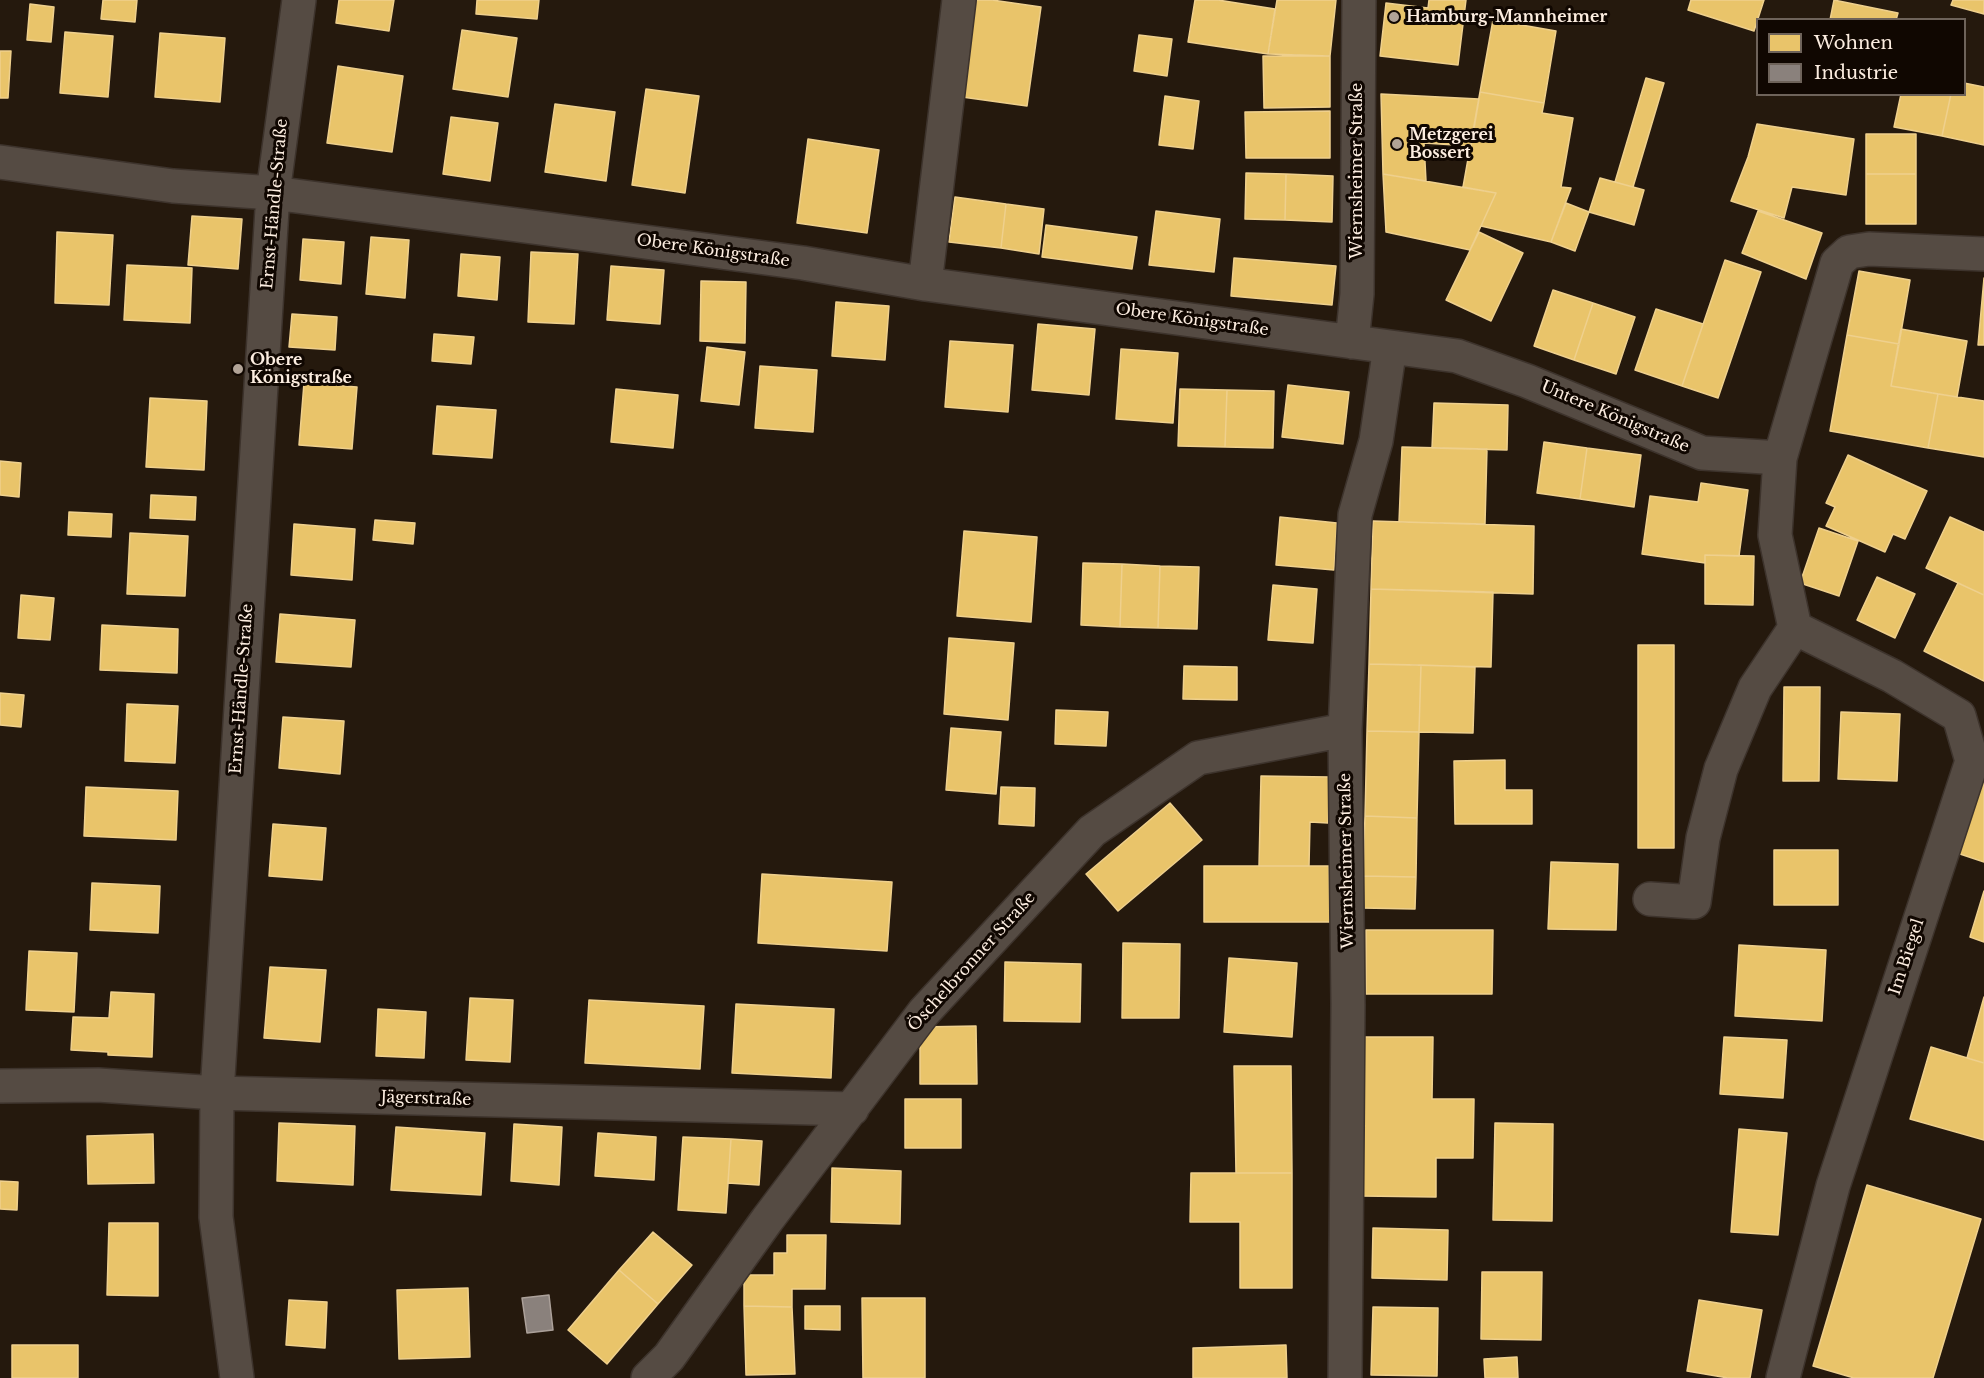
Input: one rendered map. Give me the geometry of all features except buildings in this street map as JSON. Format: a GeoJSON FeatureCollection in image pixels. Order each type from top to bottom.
{"type":"FeatureCollection","features":[{"type":"Feature","properties":{"kind":"street","name":"Ernst-Händle-Straße"},"geometry":{"type":"LineString","coordinates":[[237,1378],[216,1217],[217,1093],[273,194],[299,0]]}},
{"type":"Feature","properties":{"kind":"street"},"geometry":{"type":"LineString","coordinates":[[925,284],[959,0]]}},
{"type":"Feature","properties":{"kind":"street","name":"Wiernsheimer Straße"},"geometry":{"type":"LineString","coordinates":[[1352,342],[1357,294],[1359,0]]}},
{"type":"Feature","properties":{"kind":"street","name":"Obere Königstraße"},"geometry":{"type":"LineString","coordinates":[[0,162],[173,186],[273,194],[803,263],[925,284],[1352,342]]}},
{"type":"Feature","properties":{"kind":"street"},"geometry":{"type":"LineString","coordinates":[[1650,899],[1694,903],[1703,838],[1721,769],[1755,688],[1795,628],[1775,535],[1780,458],[1837,263],[1849,252],[1869,249],[1984,254]]}},
{"type":"Feature","properties":{"kind":"street","name":"Untere Königstraße"},"geometry":{"type":"LineString","coordinates":[[1352,342],[1457,356],[1527,381],[1702,453],[1780,458]]}},
{"type":"Feature","properties":{"kind":"street","name":"Wiernsheimer Straße"},"geometry":{"type":"LineString","coordinates":[[1346,1378],[1348,1005],[1345,730],[1355,515],[1376,441],[1390,347]]}},
{"type":"Feature","properties":{"kind":"street","name":"Im Biegel"},"geometry":{"type":"LineString","coordinates":[[1783,1378],[1833,1186],[1972,761],[1975,733],[1959,716],[1893,676],[1795,628]]}},
{"type":"Feature","properties":{"kind":"street","name":"Öschelbronner Straße"},"geometry":{"type":"LineString","coordinates":[[665,1371],[767,1220],[924,1012],[1092,831],[1198,758],[1345,730]]}},
{"type":"Feature","properties":{"kind":"street","name":"Jägerstraße"},"geometry":{"type":"LineString","coordinates":[[0,1086],[98,1086],[217,1093],[852,1109]]}},
{"type":"Feature","properties":{"kind":"place","name":"Hamburg-Mannheimer"},"geometry":{"type":"Point","coordinates":[1394,17]}},
{"type":"Feature","properties":{"kind":"place","name":"Metzgerei Bossert"},"geometry":{"type":"Point","coordinates":[1397,144]}},
{"type":"Feature","properties":{"kind":"place","name":"Obere Königstraße"},"geometry":{"type":"Point","coordinates":[238,369]}}]}
